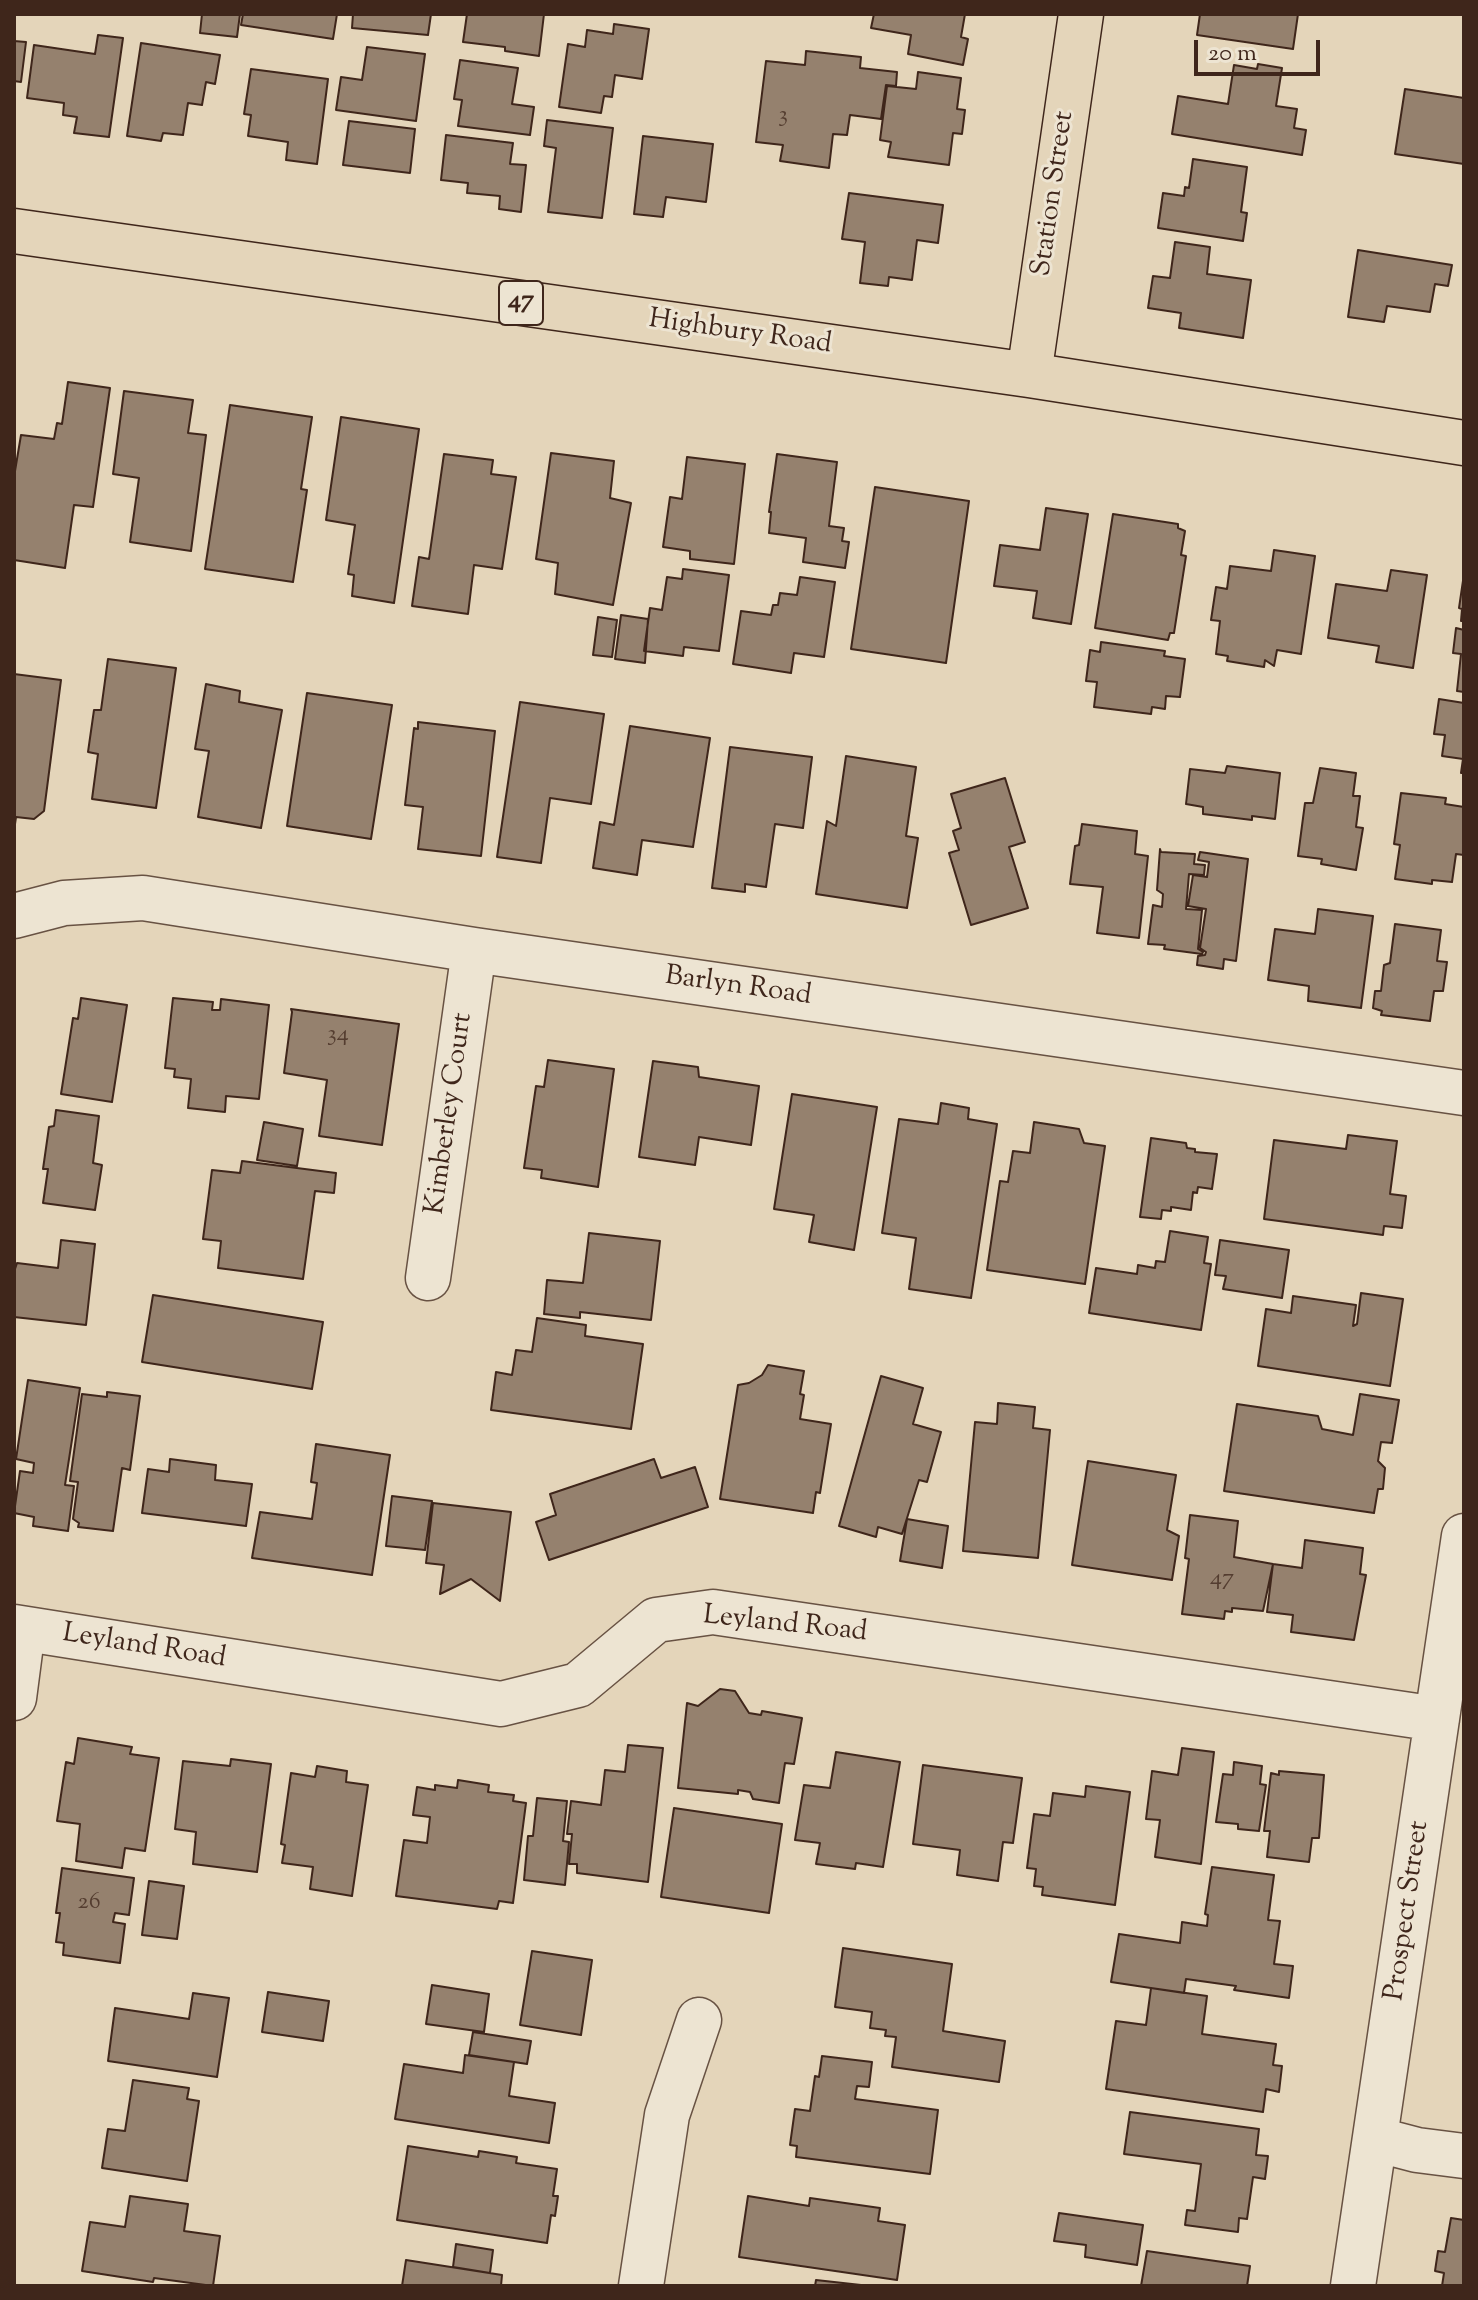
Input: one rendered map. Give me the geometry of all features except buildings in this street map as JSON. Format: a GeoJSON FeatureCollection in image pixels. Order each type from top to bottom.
{"type":"FeatureCollection","features":[{"type":"Feature","properties":{"kind":"main road","name":"Station Street"},"geometry":{"type":"LineString","coordinates":[[1029,375],[1081,14]]}},
{"type":"Feature","properties":{"kind":"main road","name":"Highbury Road"},"geometry":{"type":"LineString","coordinates":[[14,231],[1029,375],[1464,443]]}},
{"type":"Feature","properties":{"kind":"street","name":"Barlyn Road"},"geometry":{"type":"LineString","coordinates":[[14,916],[64,903],[143,898],[474,950],[1464,1093]]}},
{"type":"Feature","properties":{"kind":"street","name":"Kimberley Court"},"geometry":{"type":"LineString","coordinates":[[428,1278],[474,950]]}},
{"type":"Feature","properties":{"kind":"street","name":"Prospect Street"},"geometry":{"type":"LineString","coordinates":[[1353,2286],[1437,1719],[1458,1628],[1464,1536]]}},
{"type":"Feature","properties":{"kind":"street","name":"Leyland Road"},"geometry":{"type":"LineString","coordinates":[[19,1628],[501,1704],[578,1685],[656,1620],[713,1612],[1437,1719]]}},
{"type":"Feature","properties":{"kind":"street"},"geometry":{"type":"LineString","coordinates":[[14,1698],[19,1628]]}},
{"type":"Feature","properties":{"kind":"street"},"geometry":{"type":"LineString","coordinates":[[641,2286],[667,2115],[699,2020]]}},
{"type":"Feature","properties":{"kind":"street"},"geometry":{"type":"LineString","coordinates":[[1375,2139],[1417,2150],[1464,2156]]}}]}
